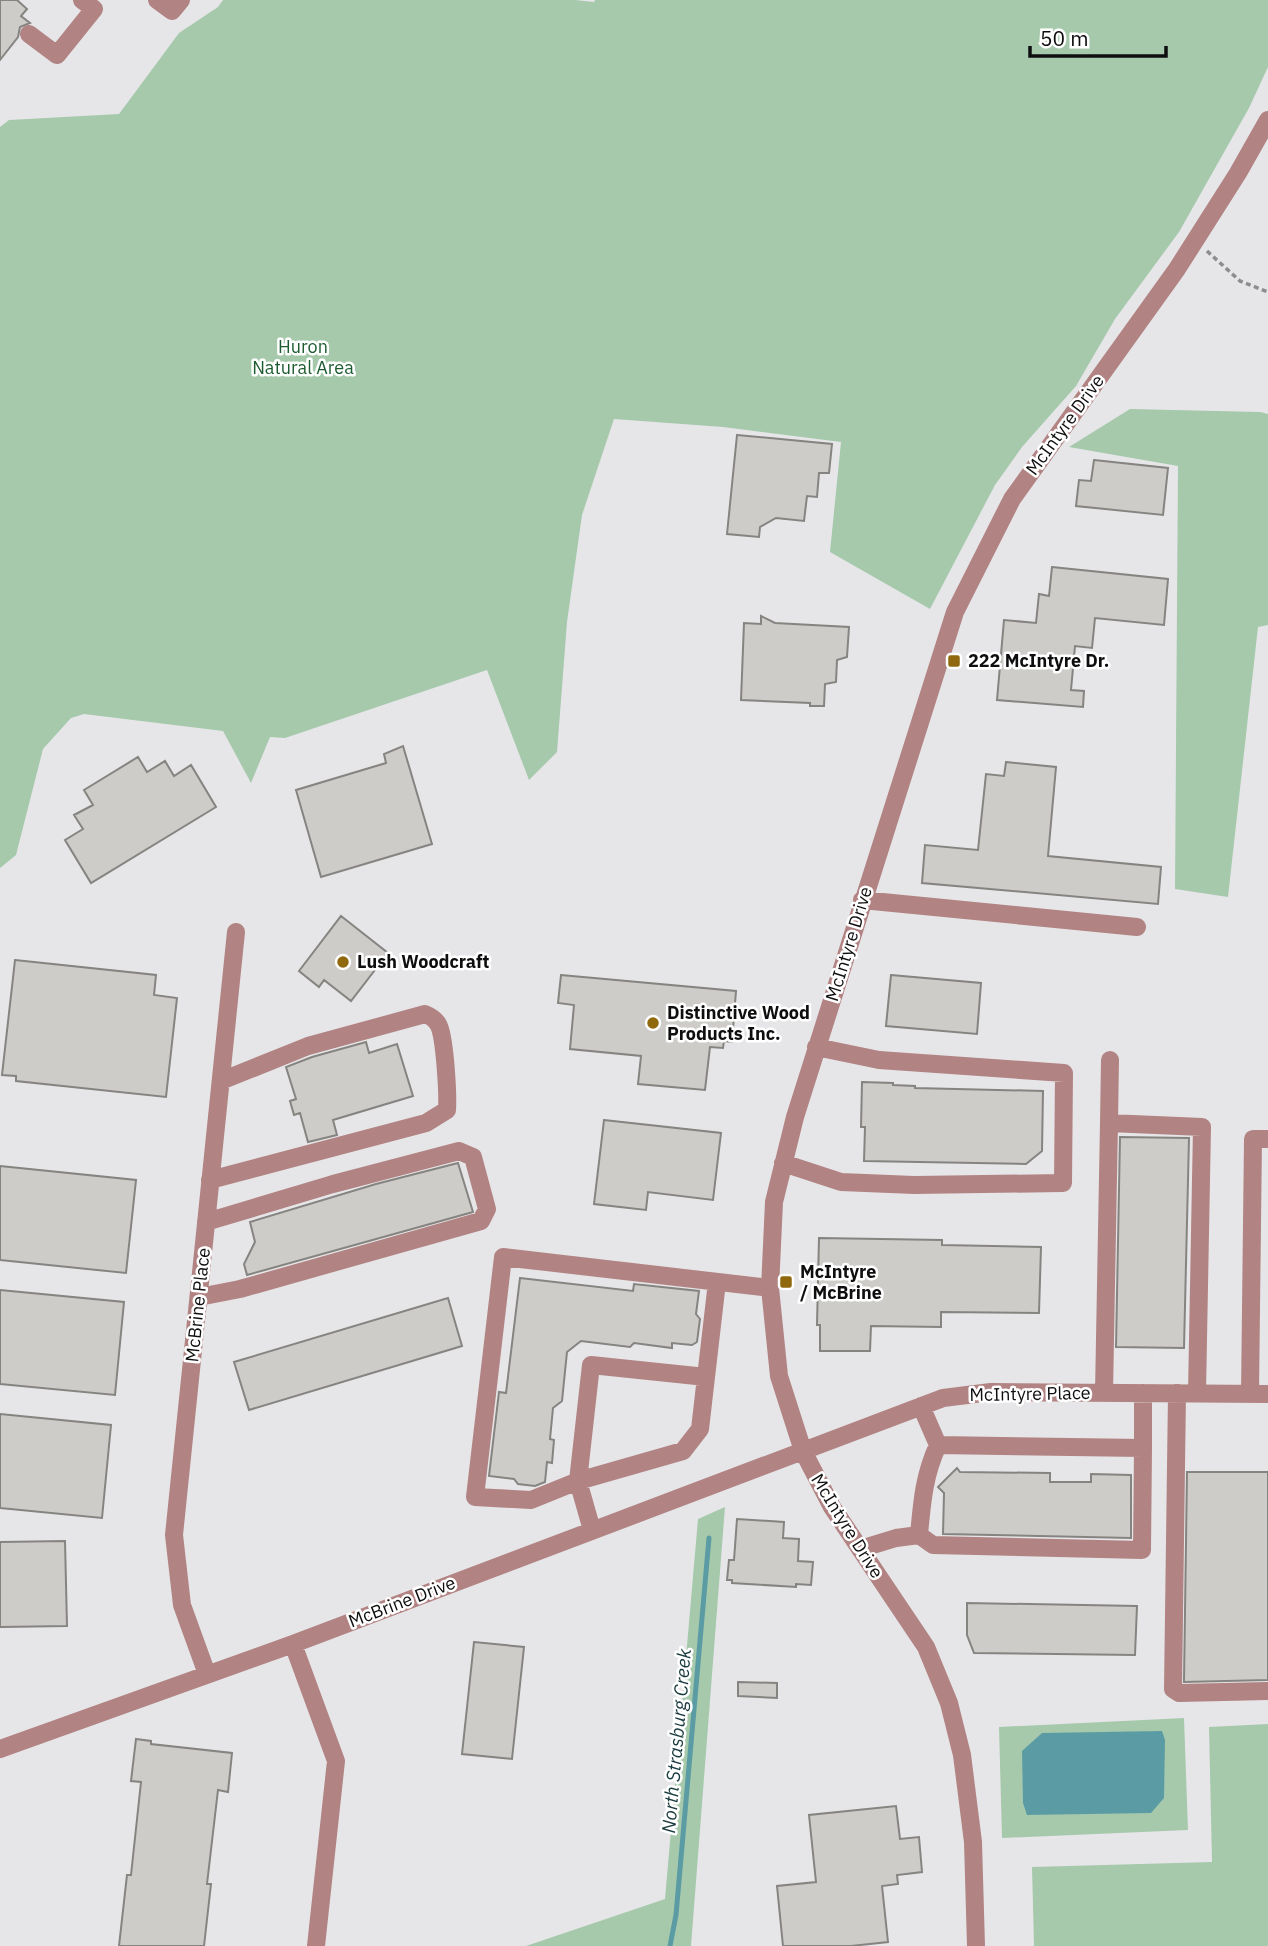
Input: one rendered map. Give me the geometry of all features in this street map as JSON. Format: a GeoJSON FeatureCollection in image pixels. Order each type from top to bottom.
{"type":"FeatureCollection","features":[{"type":"Feature","properties":{"kind":"street"},"geometry":{"type":"LineString","coordinates":[[29,34],[57,55],[94,9],[82,0]]}},
{"type":"Feature","properties":{"kind":"street"},"geometry":{"type":"LineString","coordinates":[[157,0],[172,11],[181,0]]}},
{"type":"Feature","properties":{"kind":"street","name":"McIntyre Drive"},"geometry":{"type":"LineString","coordinates":[[976,1946],[973,1842],[962,1755],[949,1703],[926,1647],[832,1507],[803,1451],[779,1376],[770,1288],[774,1202],[795,1117],[955,612],[1012,499],[1177,269],[1268,120]]}},
{"type":"Feature","properties":{"kind":"street"},"geometry":{"type":"LineString","coordinates":[[862,900],[1137,927]]}},
{"type":"Feature","properties":{"kind":"street","name":"McBrine Place"},"geometry":{"type":"LineString","coordinates":[[207,1674],[182,1605],[174,1535],[236,932]]}},
{"type":"Feature","properties":{"kind":"street"},"geometry":{"type":"LineString","coordinates":[[210,1180],[426,1123],[447,1110],[439,1026],[425,1014],[308,1046],[221,1081]]}},
{"type":"Feature","properties":{"kind":"street"},"geometry":{"type":"LineString","coordinates":[[783,1163],[841,1182],[914,1185],[1063,1183],[1064,1073],[879,1060],[817,1047]]}},
{"type":"Feature","properties":{"kind":"street"},"geometry":{"type":"LineString","coordinates":[[1104,1393],[1110,1060]]}},
{"type":"Feature","properties":{"kind":"street"},"geometry":{"type":"LineString","coordinates":[[1109,1123],[1202,1126],[1197,1394]]}},
{"type":"Feature","properties":{"kind":"street"},"geometry":{"type":"LineString","coordinates":[[1259,1394],[1253,1139],[1268,1139]]}},
{"type":"Feature","properties":{"kind":"street"},"geometry":{"type":"LineString","coordinates":[[199,1297],[240,1289],[481,1221],[487,1209],[473,1157],[458,1151],[333,1184],[206,1222]]}},
{"type":"Feature","properties":{"kind":"street"},"geometry":{"type":"LineString","coordinates":[[717,1282],[700,1429],[683,1451],[579,1480],[531,1500],[475,1497],[503,1257],[770,1288]]}},
{"type":"Feature","properties":{"kind":"street"},"geometry":{"type":"LineString","coordinates":[[592,1530],[579,1480],[591,1365],[706,1377]]}},
{"type":"Feature","properties":{"kind":"street","name":"McIntyre Place"},"geometry":{"type":"LineString","coordinates":[[803,1451],[943,1398],[991,1392],[1259,1394]]}},
{"type":"Feature","properties":{"kind":"street"},"geometry":{"type":"LineString","coordinates":[[860,1549],[897,1538],[919,1535],[933,1545],[1142,1550],[1143,1393]]}},
{"type":"Feature","properties":{"kind":"street"},"geometry":{"type":"LineString","coordinates":[[1177,1393],[1173,1689],[1179,1693],[1268,1691]]}},
{"type":"Feature","properties":{"kind":"street"},"geometry":{"type":"LineString","coordinates":[[919,1535],[925,1479],[938,1445],[922,1406]]}},
{"type":"Feature","properties":{"kind":"street"},"geometry":{"type":"LineString","coordinates":[[938,1445],[1143,1448]]}},
{"type":"Feature","properties":{"kind":"street","name":"McBrine Drive"},"geometry":{"type":"LineString","coordinates":[[0,1749],[293,1644],[803,1451]]}},
{"type":"Feature","properties":{"kind":"street"},"geometry":{"type":"LineString","coordinates":[[293,1644],[336,1760],[317,1946]]}},
{"type":"Feature","properties":{"kind":"path"},"geometry":{"type":"LineString","coordinates":[[1195,240],[1240,281],[1268,292]]}},
{"type":"Feature","properties":{"kind":"green space","name":"Huron Natural Area"},"geometry":{"type":"Polygon","coordinates":[[[223,0],[1268,0],[1268,67],[1249,108],[1179,232],[1115,319],[1076,386],[1022,447],[995,485],[930,609],[830,552],[841,442],[723,427],[614,419],[582,515],[567,622],[557,752],[529,780],[487,670],[285,738],[270,737],[251,783],[223,731],[84,714],[71,718],[43,749],[16,855],[0,868],[0,127],[9,120],[119,114],[179,33],[218,7],[223,0]]]}},
{"type":"Feature","properties":{"kind":"green space"},"geometry":{"type":"Polygon","coordinates":[[[1130,409],[1268,414],[1268,625],[1258,627],[1228,897],[1175,889],[1178,466],[1069,447],[1130,409]]]}},
{"type":"Feature","properties":{"kind":"green space"},"geometry":{"type":"Polygon","coordinates":[[[725,1507],[691,1946],[526,1946],[665,1899],[698,1519],[725,1507]]]}},
{"type":"Feature","properties":{"kind":"green space"},"geometry":{"type":"Polygon","coordinates":[[[1184,1718],[1188,1830],[1002,1838],[999,1727],[1184,1718]]]}},
{"type":"Feature","properties":{"kind":"green space"},"geometry":{"type":"Polygon","coordinates":[[[1268,1724],[1268,1946],[1034,1946],[1032,1867],[1212,1862],[1209,1727],[1268,1724]]]}},
{"type":"Feature","properties":{"kind":"water"},"geometry":{"type":"Polygon","coordinates":[[[1162,1731],[1165,1740],[1164,1798],[1151,1813],[1027,1815],[1023,1803],[1022,1751],[1042,1733],[1162,1731]]]}},
{"type":"Feature","properties":{"kind":"building"},"geometry":{"type":"Polygon","coordinates":[[[0,0],[17,0],[27,9],[21,16],[30,23],[20,27],[18,37],[0,60],[0,0]]]}},
{"type":"Feature","properties":{"kind":"building"},"geometry":{"type":"Polygon","coordinates":[[[737,435],[832,444],[829,473],[819,473],[817,497],[807,496],[804,521],[776,518],[760,527],[759,537],[727,534],[737,435]]]}},
{"type":"Feature","properties":{"kind":"building"},"geometry":{"type":"Polygon","coordinates":[[[1094,460],[1168,468],[1163,515],[1076,506],[1079,480],[1091,481],[1094,460]]]}},
{"type":"Feature","properties":{"kind":"building"},"geometry":{"type":"Polygon","coordinates":[[[1052,567],[1168,579],[1164,625],[1095,618],[1092,648],[1075,646],[1071,690],[1084,691],[1083,707],[997,700],[1004,620],[1036,623],[1039,594],[1049,596],[1052,567]]]}},
{"type":"Feature","properties":{"kind":"building"},"geometry":{"type":"Polygon","coordinates":[[[761,616],[775,623],[849,627],[847,657],[837,660],[836,682],[825,684],[824,706],[741,700],[744,623],[761,624],[761,616]]]}},
{"type":"Feature","properties":{"kind":"building"},"geometry":{"type":"Polygon","coordinates":[[[403,746],[432,844],[321,877],[296,790],[386,763],[384,754],[403,746]]]}},
{"type":"Feature","properties":{"kind":"building"},"geometry":{"type":"Polygon","coordinates":[[[138,757],[147,772],[165,761],[174,776],[191,765],[216,807],[91,883],[65,840],[83,829],[74,815],[93,805],[84,790],[138,757]]]}},
{"type":"Feature","properties":{"kind":"building"},"geometry":{"type":"Polygon","coordinates":[[[1006,762],[1056,767],[1048,856],[1161,867],[1158,904],[922,883],[925,845],[978,850],[986,774],[1004,776],[1006,762]]]}},
{"type":"Feature","properties":{"kind":"building","name":"Lush Woodcraft"},"geometry":{"type":"Polygon","coordinates":[[[341,916],[388,953],[351,1001],[324,980],[319,987],[299,971],[341,916]]]}},
{"type":"Feature","properties":{"kind":"building"},"geometry":{"type":"Polygon","coordinates":[[[15,960],[156,975],[154,995],[177,998],[166,1097],[16,1081],[16,1076],[2,1075],[15,960]]]}},
{"type":"Feature","properties":{"kind":"building","name":"Distinctive Wood Products Inc."},"geometry":{"type":"Polygon","coordinates":[[[561,975],[736,991],[732,1042],[724,1041],[723,1048],[710,1047],[705,1090],[638,1084],[641,1056],[570,1049],[574,1005],[558,1003],[561,975]]]}},
{"type":"Feature","properties":{"kind":"building"},"geometry":{"type":"Polygon","coordinates":[[[891,975],[981,983],[977,1034],[886,1026],[891,975]]]}},
{"type":"Feature","properties":{"kind":"building"},"geometry":{"type":"Polygon","coordinates":[[[366,1042],[369,1053],[397,1044],[413,1096],[333,1120],[337,1135],[308,1142],[300,1113],[294,1115],[290,1101],[296,1099],[286,1067],[366,1042]]]}},
{"type":"Feature","properties":{"kind":"building"},"geometry":{"type":"Polygon","coordinates":[[[862,1082],[893,1083],[915,1088],[1043,1091],[1042,1151],[1026,1164],[864,1161],[865,1127],[861,1127],[862,1082]]]}},
{"type":"Feature","properties":{"kind":"building"},"geometry":{"type":"Polygon","coordinates":[[[604,1120],[721,1133],[713,1200],[648,1192],[646,1210],[594,1204],[604,1120]]]}},
{"type":"Feature","properties":{"kind":"building"},"geometry":{"type":"Polygon","coordinates":[[[1120,1137],[1189,1138],[1184,1348],[1116,1347],[1120,1137]]]}},
{"type":"Feature","properties":{"kind":"building"},"geometry":{"type":"Polygon","coordinates":[[[458,1163],[473,1212],[247,1275],[244,1264],[255,1242],[250,1222],[376,1184],[458,1163]]]}},
{"type":"Feature","properties":{"kind":"building"},"geometry":{"type":"Polygon","coordinates":[[[0,1166],[136,1180],[126,1273],[0,1260],[0,1166]]]}},
{"type":"Feature","properties":{"kind":"building"},"geometry":{"type":"Polygon","coordinates":[[[819,1238],[942,1240],[942,1245],[1041,1247],[1039,1313],[941,1312],[941,1327],[871,1326],[870,1351],[820,1351],[820,1325],[817,1325],[819,1238]]]}},
{"type":"Feature","properties":{"kind":"building"},"geometry":{"type":"Polygon","coordinates":[[[520,1278],[633,1291],[634,1284],[699,1291],[696,1314],[700,1319],[697,1342],[692,1345],[672,1343],[672,1348],[634,1343],[630,1347],[581,1341],[567,1352],[562,1401],[553,1408],[550,1439],[554,1440],[552,1463],[547,1462],[545,1482],[535,1486],[518,1484],[514,1479],[489,1476],[499,1392],[506,1393],[520,1278]]]}},
{"type":"Feature","properties":{"kind":"building"},"geometry":{"type":"Polygon","coordinates":[[[0,1290],[124,1302],[115,1395],[0,1384],[0,1290]]]}},
{"type":"Feature","properties":{"kind":"building"},"geometry":{"type":"Polygon","coordinates":[[[448,1298],[462,1346],[249,1410],[234,1362],[448,1298]]]}},
{"type":"Feature","properties":{"kind":"building"},"geometry":{"type":"Polygon","coordinates":[[[0,1414],[111,1425],[102,1518],[0,1508],[0,1414]]]}},
{"type":"Feature","properties":{"kind":"building"},"geometry":{"type":"Polygon","coordinates":[[[957,1468],[960,1472],[1050,1473],[1050,1482],[1091,1482],[1091,1474],[1131,1475],[1131,1538],[943,1534],[944,1493],[938,1487],[957,1468]]]}},
{"type":"Feature","properties":{"kind":"building"},"geometry":{"type":"Polygon","coordinates":[[[1187,1472],[1268,1472],[1268,1680],[1184,1682],[1187,1472]]]}},
{"type":"Feature","properties":{"kind":"building"},"geometry":{"type":"Polygon","coordinates":[[[737,1519],[784,1522],[783,1538],[799,1539],[798,1561],[813,1562],[811,1585],[796,1584],[796,1587],[732,1583],[732,1580],[727,1580],[729,1560],[734,1560],[737,1519]]]}},
{"type":"Feature","properties":{"kind":"building"},"geometry":{"type":"Polygon","coordinates":[[[65,1541],[67,1626],[0,1627],[0,1542],[65,1541]]]}},
{"type":"Feature","properties":{"kind":"building"},"geometry":{"type":"Polygon","coordinates":[[[967,1603],[1137,1606],[1135,1655],[974,1653],[967,1635],[967,1603]]]}},
{"type":"Feature","properties":{"kind":"building"},"geometry":{"type":"Polygon","coordinates":[[[474,1642],[524,1647],[512,1759],[462,1754],[474,1642]]]}},
{"type":"Feature","properties":{"kind":"building"},"geometry":{"type":"Polygon","coordinates":[[[738,1682],[777,1683],[777,1698],[738,1696],[738,1682]]]}},
{"type":"Feature","properties":{"kind":"building"},"geometry":{"type":"Polygon","coordinates":[[[136,1739],[151,1741],[151,1744],[232,1753],[228,1792],[218,1790],[207,1884],[211,1884],[204,1946],[119,1946],[127,1875],[131,1875],[141,1782],[131,1781],[136,1739]]]}},
{"type":"Feature","properties":{"kind":"building"},"geometry":{"type":"Polygon","coordinates":[[[896,1806],[900,1839],[919,1837],[922,1872],[897,1875],[898,1884],[882,1886],[888,1942],[851,1946],[783,1946],[777,1886],[816,1882],[809,1815],[896,1806]]]}},
{"type":"Feature","properties":{"kind":"waterway","name":"North Strasburg Creek"},"geometry":{"type":"LineString","coordinates":[[670,1946],[676,1915],[709,1538]]}},
{"type":"Feature","properties":{"kind":"place","name":"222 McIntyre Dr."},"geometry":{"type":"Point","coordinates":[954,661]}},
{"type":"Feature","properties":{"kind":"place","name":"Lush Woodcraft"},"geometry":{"type":"Point","coordinates":[343,962]}},
{"type":"Feature","properties":{"kind":"place","name":"Distinctive Wood Products Inc."},"geometry":{"type":"Point","coordinates":[653,1023]}},
{"type":"Feature","properties":{"kind":"place","name":"McIntyre / McBrine"},"geometry":{"type":"Point","coordinates":[786,1282]}}]}
